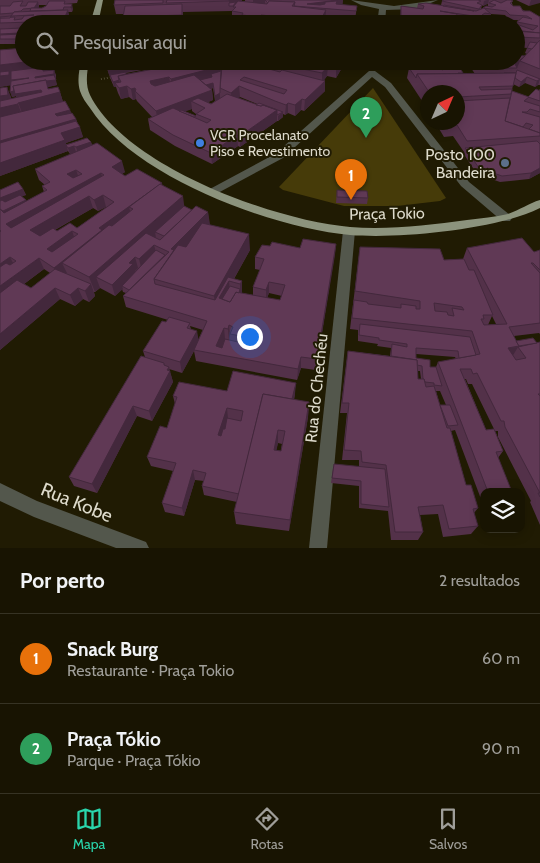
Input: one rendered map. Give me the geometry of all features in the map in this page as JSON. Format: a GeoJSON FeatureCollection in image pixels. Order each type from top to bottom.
{"type":"FeatureCollection","features":[{"type":"Feature","properties":{"kind":"main road"},"geometry":{"type":"LineString","coordinates":[[96,15],[100,0]]}},
{"type":"Feature","properties":{"kind":"main road"},"geometry":{"type":"LineString","coordinates":[[83,70],[83,82]]}},
{"type":"Feature","properties":{"kind":"main road","name":"Praça Tokio"},"geometry":{"type":"LineString","coordinates":[[83,82],[85,94],[94,110],[114,132],[150,159],[212,192],[254,209],[294,220],[348,231],[407,232],[506,218],[540,204]]}},
{"type":"Feature","properties":{"kind":"street"},"geometry":{"type":"LineString","coordinates":[[354,0],[383,8],[414,7],[434,0]]}},
{"type":"Feature","properties":{"kind":"street"},"geometry":{"type":"LineString","coordinates":[[427,4],[442,8]]}},
{"type":"Feature","properties":{"kind":"street"},"geometry":{"type":"LineString","coordinates":[[382,15],[383,8]]}},
{"type":"Feature","properties":{"kind":"street"},"geometry":{"type":"LineString","coordinates":[[212,192],[279,156],[372,73],[372,70]]}},
{"type":"Feature","properties":{"kind":"street"},"geometry":{"type":"LineString","coordinates":[[372,73],[388,86],[465,184],[506,218]]}},
{"type":"Feature","properties":{"kind":"street","name":"Rua do Chechéu"},"geometry":{"type":"LineString","coordinates":[[318,548],[348,231]]}},
{"type":"Feature","properties":{"kind":"street","name":"Rua Kobe"},"geometry":{"type":"LineString","coordinates":[[0,492],[34,508],[140,548]]}},
{"type":"Feature","properties":{"kind":"path"},"geometry":{"type":"LineString","coordinates":[[83,82],[119,76]]}},
{"type":"Feature","properties":{"kind":"shaded area"},"geometry":{"type":"Polygon","coordinates":[[[373,88],[446,198],[440,201],[397,206],[344,206],[283,190],[279,187],[373,88]]]}},
{"type":"Feature","properties":{"kind":"building"},"geometry":{"type":"Polygon","coordinates":[[[115,0],[163,0],[163,3],[114,5],[115,0]]]}},
{"type":"Feature","properties":{"kind":"building"},"geometry":{"type":"Polygon","coordinates":[[[167,0],[229,0],[229,1],[166,3],[167,0]]]}},
{"type":"Feature","properties":{"kind":"building"},"geometry":{"type":"Polygon","coordinates":[[[265,0],[338,0],[307,4],[320,5],[325,4],[325,2],[337,1],[336,4],[357,6],[356,11],[294,6],[295,2],[269,1],[268,3],[265,0]]]}},
{"type":"Feature","properties":{"kind":"building"},"geometry":{"type":"Polygon","coordinates":[[[478,0],[481,1],[477,3],[482,5],[479,9],[442,1],[478,0]]]}},
{"type":"Feature","properties":{"kind":"building"},"geometry":{"type":"Polygon","coordinates":[[[494,0],[501,3],[511,0],[513,1],[510,3],[513,6],[520,6],[523,11],[530,11],[540,17],[540,33],[525,31],[525,27],[533,30],[538,26],[525,24],[525,17],[532,19],[527,16],[510,15],[506,11],[483,8],[496,5],[489,3],[494,0]]]}},
{"type":"Feature","properties":{"kind":"building"},"geometry":{"type":"Polygon","coordinates":[[[23,1],[20,6],[26,6],[28,2],[38,2],[34,8],[0,14],[0,6],[10,6],[13,2],[23,1]]]}},
{"type":"Feature","properties":{"kind":"building"},"geometry":{"type":"Polygon","coordinates":[[[49,1],[65,1],[64,4],[72,4],[71,7],[64,7],[63,10],[30,11],[31,8],[46,6],[49,1]]]}},
{"type":"Feature","properties":{"kind":"building"},"geometry":{"type":"Polygon","coordinates":[[[238,1],[267,4],[269,1],[295,2],[292,6],[326,10],[323,15],[242,15],[243,13],[232,11],[236,7],[233,7],[238,1]]]}},
{"type":"Feature","properties":{"kind":"building"},"geometry":{"type":"Polygon","coordinates":[[[236,2],[233,6],[229,6],[229,3],[236,2]]]}},
{"type":"Feature","properties":{"kind":"building"},"geometry":{"type":"Polygon","coordinates":[[[426,3],[476,11],[484,8],[491,14],[466,15],[440,11],[457,14],[401,15],[401,6],[423,9],[424,6],[418,4],[426,3]]]}},
{"type":"Feature","properties":{"kind":"building"},"geometry":{"type":"Polygon","coordinates":[[[182,4],[182,15],[123,15],[125,6],[182,4]]]}},
{"type":"Feature","properties":{"kind":"building"},"geometry":{"type":"Polygon","coordinates":[[[444,5],[474,11],[443,6],[444,5]]]}},
{"type":"Feature","properties":{"kind":"building"},"geometry":{"type":"Polygon","coordinates":[[[68,10],[66,15],[11,16],[14,12],[68,10]]]}},
{"type":"Feature","properties":{"kind":"building"},"geometry":{"type":"Polygon","coordinates":[[[15,17],[15,23],[0,23],[0,18],[15,17]]]}},
{"type":"Feature","properties":{"kind":"building"},"geometry":{"type":"Polygon","coordinates":[[[15,28],[15,33],[0,34],[0,29],[15,28]]]}},
{"type":"Feature","properties":{"kind":"building"},"geometry":{"type":"Polygon","coordinates":[[[525,32],[540,33],[540,38],[525,37],[525,32]]]}},
{"type":"Feature","properties":{"kind":"building"},"geometry":{"type":"Polygon","coordinates":[[[15,34],[15,39],[0,39],[0,35],[15,34]]]}},
{"type":"Feature","properties":{"kind":"building"},"geometry":{"type":"Polygon","coordinates":[[[540,40],[540,69],[525,63],[525,56],[540,40]]]}},
{"type":"Feature","properties":{"kind":"building"},"geometry":{"type":"Polygon","coordinates":[[[530,42],[537,43],[532,49],[527,48],[530,42]]]}},
{"type":"Feature","properties":{"kind":"building"},"geometry":{"type":"Polygon","coordinates":[[[15,49],[15,63],[0,65],[0,50],[15,49]]]}},
{"type":"Feature","properties":{"kind":"building"},"geometry":{"type":"Polygon","coordinates":[[[54,70],[54,74],[35,78],[54,75],[56,80],[13,86],[14,91],[10,92],[11,81],[29,78],[11,80],[11,71],[54,70]]]}},
{"type":"Feature","properties":{"kind":"building"},"geometry":{"type":"Polygon","coordinates":[[[148,70],[206,70],[171,79],[169,77],[150,81],[155,86],[194,75],[212,90],[156,111],[135,91],[135,88],[131,89],[127,86],[119,88],[115,83],[121,82],[118,76],[148,70]]]}},
{"type":"Feature","properties":{"kind":"building"},"geometry":{"type":"Polygon","coordinates":[[[222,70],[273,70],[280,72],[282,70],[325,81],[305,100],[302,99],[295,105],[288,103],[286,105],[239,86],[231,93],[220,88],[222,70]],[[244,77],[240,80],[284,94],[287,90],[244,77]]]}},
{"type":"Feature","properties":{"kind":"building"},"geometry":{"type":"Polygon","coordinates":[[[307,70],[325,70],[322,73],[307,70]]]}},
{"type":"Feature","properties":{"kind":"building"},"geometry":{"type":"Polygon","coordinates":[[[410,70],[461,70],[463,73],[417,74],[416,78],[410,70]]]}},
{"type":"Feature","properties":{"kind":"building"},"geometry":{"type":"Polygon","coordinates":[[[517,70],[540,79],[537,81],[527,77],[521,82],[515,78],[517,70]]]}},
{"type":"Feature","properties":{"kind":"building"},"geometry":{"type":"Polygon","coordinates":[[[9,71],[9,75],[0,76],[0,72],[9,71]]]}},
{"type":"Feature","properties":{"kind":"building"},"geometry":{"type":"Polygon","coordinates":[[[221,71],[220,93],[215,96],[213,83],[206,85],[200,80],[212,77],[211,74],[221,71]]]}},
{"type":"Feature","properties":{"kind":"building"},"geometry":{"type":"Polygon","coordinates":[[[126,72],[126,74],[118,76],[119,80],[113,82],[110,75],[126,72]]]}},
{"type":"Feature","properties":{"kind":"building"},"geometry":{"type":"Polygon","coordinates":[[[516,73],[513,86],[479,87],[481,90],[512,89],[511,94],[465,97],[465,85],[424,85],[417,74],[516,73]]]}},
{"type":"Feature","properties":{"kind":"building"},"geometry":{"type":"Polygon","coordinates":[[[46,80],[48,89],[58,87],[60,92],[0,108],[0,101],[42,92],[41,90],[15,94],[13,86],[46,80]]]}},
{"type":"Feature","properties":{"kind":"building"},"geometry":{"type":"Polygon","coordinates":[[[7,87],[8,95],[0,96],[0,88],[7,87]]]}},
{"type":"Feature","properties":{"kind":"building"},"geometry":{"type":"Polygon","coordinates":[[[536,89],[540,91],[540,101],[528,97],[536,89]]]}},
{"type":"Feature","properties":{"kind":"building"},"geometry":{"type":"Polygon","coordinates":[[[512,91],[529,97],[524,101],[540,106],[540,112],[530,109],[527,112],[522,112],[540,117],[540,133],[529,129],[533,125],[526,123],[523,127],[505,121],[512,91]]]}},
{"type":"Feature","properties":{"kind":"building"},"geometry":{"type":"Polygon","coordinates":[[[227,94],[277,110],[240,136],[237,135],[211,153],[173,135],[148,119],[173,108],[207,123],[211,120],[196,114],[205,108],[191,101],[198,98],[211,104],[227,94]]]}},
{"type":"Feature","properties":{"kind":"building"},"geometry":{"type":"Polygon","coordinates":[[[510,98],[505,121],[540,133],[540,136],[467,141],[460,130],[465,130],[465,101],[510,98]]]}},
{"type":"Feature","properties":{"kind":"building"},"geometry":{"type":"Polygon","coordinates":[[[65,101],[70,110],[55,114],[57,116],[72,113],[76,119],[0,141],[0,117],[65,101]]]}},
{"type":"Feature","properties":{"kind":"building"},"geometry":{"type":"Polygon","coordinates":[[[259,103],[283,112],[277,115],[277,110],[263,105],[256,105],[259,103]]]}},
{"type":"Feature","properties":{"kind":"building"},"geometry":{"type":"Polygon","coordinates":[[[181,110],[196,116],[194,117],[179,111],[181,110]]]}},
{"type":"Feature","properties":{"kind":"building"},"geometry":{"type":"Polygon","coordinates":[[[76,121],[80,127],[61,133],[65,140],[0,163],[0,143],[76,121]]]}},
{"type":"Feature","properties":{"kind":"building"},"geometry":{"type":"Polygon","coordinates":[[[87,138],[91,142],[68,148],[66,145],[87,138]]]}},
{"type":"Feature","properties":{"kind":"building","name":"Posto 100 Bandeira"},"geometry":{"type":"Polygon","coordinates":[[[537,141],[540,144],[540,168],[531,173],[502,176],[479,168],[465,148],[537,141]]]}},
{"type":"Feature","properties":{"kind":"building"},"geometry":{"type":"Polygon","coordinates":[[[97,143],[122,161],[112,167],[125,176],[137,169],[162,183],[99,228],[102,230],[54,268],[39,258],[0,286],[0,267],[6,263],[10,265],[16,261],[10,257],[0,264],[0,209],[4,213],[47,190],[42,186],[50,182],[35,169],[97,143]],[[76,170],[67,174],[73,178],[82,174],[76,170]],[[101,173],[6,224],[11,228],[104,175],[101,173]],[[103,195],[94,200],[89,196],[30,230],[40,236],[53,228],[57,231],[70,223],[77,228],[114,202],[103,195]],[[72,231],[47,249],[52,252],[78,234],[72,231]]]}},
{"type":"Feature","properties":{"kind":"building"},"geometry":{"type":"Polygon","coordinates":[[[18,182],[23,189],[0,198],[0,190],[18,182]]]}},
{"type":"Feature","properties":{"kind":"building"},"geometry":{"type":"Polygon","coordinates":[[[160,184],[183,196],[89,277],[62,263],[109,225],[112,226],[133,209],[129,207],[160,184]]]}},
{"type":"Feature","properties":{"kind":"building"},"geometry":{"type":"Polygon","coordinates":[[[337,190],[367,191],[368,198],[337,197],[337,190]]]}},
{"type":"Feature","properties":{"kind":"building"},"geometry":{"type":"Polygon","coordinates":[[[20,195],[26,200],[3,211],[0,209],[0,201],[5,202],[20,195]]]}},
{"type":"Feature","properties":{"kind":"building"},"geometry":{"type":"Polygon","coordinates":[[[184,206],[192,210],[164,236],[155,232],[184,206]]]}},
{"type":"Feature","properties":{"kind":"building"},"geometry":{"type":"Polygon","coordinates":[[[196,206],[208,212],[171,249],[174,250],[154,279],[155,284],[215,300],[228,277],[242,281],[240,284],[229,281],[219,298],[230,302],[236,292],[280,300],[285,285],[269,282],[266,290],[253,287],[264,259],[255,257],[262,245],[270,246],[272,242],[300,248],[303,239],[336,244],[317,359],[301,357],[298,369],[194,350],[207,321],[123,296],[169,252],[154,245],[139,259],[135,257],[129,263],[133,264],[112,285],[96,277],[146,233],[160,240],[196,206]],[[229,325],[228,329],[224,328],[216,346],[222,348],[225,339],[238,342],[241,336],[230,334],[233,327],[229,325]]]}},
{"type":"Feature","properties":{"kind":"building"},"geometry":{"type":"Polygon","coordinates":[[[202,223],[249,234],[214,296],[154,279],[178,245],[186,247],[202,223]]]}},
{"type":"Feature","properties":{"kind":"building"},"geometry":{"type":"Polygon","coordinates":[[[522,238],[534,252],[540,250],[540,270],[531,263],[540,273],[540,323],[509,327],[519,346],[508,348],[516,360],[526,358],[518,347],[540,342],[540,394],[538,394],[540,396],[540,493],[505,427],[504,421],[501,421],[477,373],[473,374],[471,369],[460,369],[486,430],[494,429],[503,451],[496,452],[510,488],[486,488],[438,362],[480,354],[472,331],[352,318],[354,300],[367,302],[368,304],[401,308],[401,304],[416,306],[416,309],[420,309],[420,301],[355,291],[360,247],[440,249],[444,260],[464,259],[469,270],[474,270],[493,315],[483,315],[484,319],[481,319],[484,325],[507,324],[467,248],[522,238]],[[434,303],[435,311],[447,312],[448,315],[454,316],[452,308],[464,310],[462,307],[434,303]]]}},
{"type":"Feature","properties":{"kind":"building"},"geometry":{"type":"Polygon","coordinates":[[[156,250],[165,255],[129,290],[122,286],[156,250]]]}},
{"type":"Feature","properties":{"kind":"building"},"geometry":{"type":"Polygon","coordinates":[[[55,269],[91,284],[85,291],[78,288],[70,295],[55,288],[0,334],[0,293],[17,280],[31,288],[55,269]]]}},
{"type":"Feature","properties":{"kind":"building"},"geometry":{"type":"Polygon","coordinates":[[[230,286],[240,289],[239,293],[236,292],[230,302],[222,299],[230,286]]]}},
{"type":"Feature","properties":{"kind":"building"},"geometry":{"type":"Polygon","coordinates":[[[169,317],[190,323],[187,328],[197,331],[180,362],[143,351],[162,321],[166,322],[169,317]]]}},
{"type":"Feature","properties":{"kind":"building"},"geometry":{"type":"Polygon","coordinates":[[[360,324],[470,337],[476,355],[459,358],[458,351],[416,348],[416,358],[430,360],[430,367],[436,367],[442,386],[434,385],[434,383],[425,382],[422,366],[417,365],[417,360],[391,356],[392,344],[407,347],[407,344],[359,335],[360,324]]]}},
{"type":"Feature","properties":{"kind":"building"},"geometry":{"type":"Polygon","coordinates":[[[533,338],[537,343],[519,346],[516,341],[533,338]]]}},
{"type":"Feature","properties":{"kind":"building"},"geometry":{"type":"Polygon","coordinates":[[[348,351],[417,360],[418,379],[424,379],[426,387],[434,386],[447,428],[450,428],[466,485],[471,485],[478,508],[473,509],[478,526],[449,529],[443,505],[418,507],[423,532],[395,532],[386,465],[362,462],[361,451],[344,450],[349,403],[342,403],[348,351]]]}},
{"type":"Feature","properties":{"kind":"building"},"geometry":{"type":"Polygon","coordinates":[[[141,356],[164,363],[164,365],[169,367],[167,370],[170,371],[149,411],[133,406],[92,484],[69,477],[141,356]]]}},
{"type":"Feature","properties":{"kind":"building"},"geometry":{"type":"Polygon","coordinates":[[[233,371],[296,383],[292,399],[263,394],[239,494],[202,486],[206,473],[193,470],[182,508],[162,503],[176,463],[147,457],[160,426],[167,428],[177,397],[173,396],[179,382],[227,391],[233,371]],[[227,408],[218,435],[221,436],[223,429],[225,429],[227,418],[241,421],[243,411],[227,408]]]}},
{"type":"Feature","properties":{"kind":"building"},"geometry":{"type":"Polygon","coordinates":[[[263,394],[309,402],[290,520],[234,512],[263,394]],[[278,430],[274,450],[281,451],[285,431],[278,430]]]}},
{"type":"Feature","properties":{"kind":"building"},"geometry":{"type":"Polygon","coordinates":[[[440,405],[450,405],[458,425],[448,426],[440,405]]]}},
{"type":"Feature","properties":{"kind":"building"},"geometry":{"type":"Polygon","coordinates":[[[334,464],[385,469],[389,507],[361,504],[361,481],[332,478],[334,464]]]}},
{"type":"Feature","properties":{"kind":"place","name":"Praça Tókio"},"geometry":{"type":"Point","coordinates":[366,138]}},
{"type":"Feature","properties":{"kind":"place","name":"VCR Procelanato Piso e Revestimento"},"geometry":{"type":"Point","coordinates":[200,143]}},
{"type":"Feature","properties":{"kind":"place","name":"Posto 100 Bandeira"},"geometry":{"type":"Point","coordinates":[505,163]}},
{"type":"Feature","properties":{"kind":"place","name":"Snack Burg"},"geometry":{"type":"Point","coordinates":[351,200]}}]}
